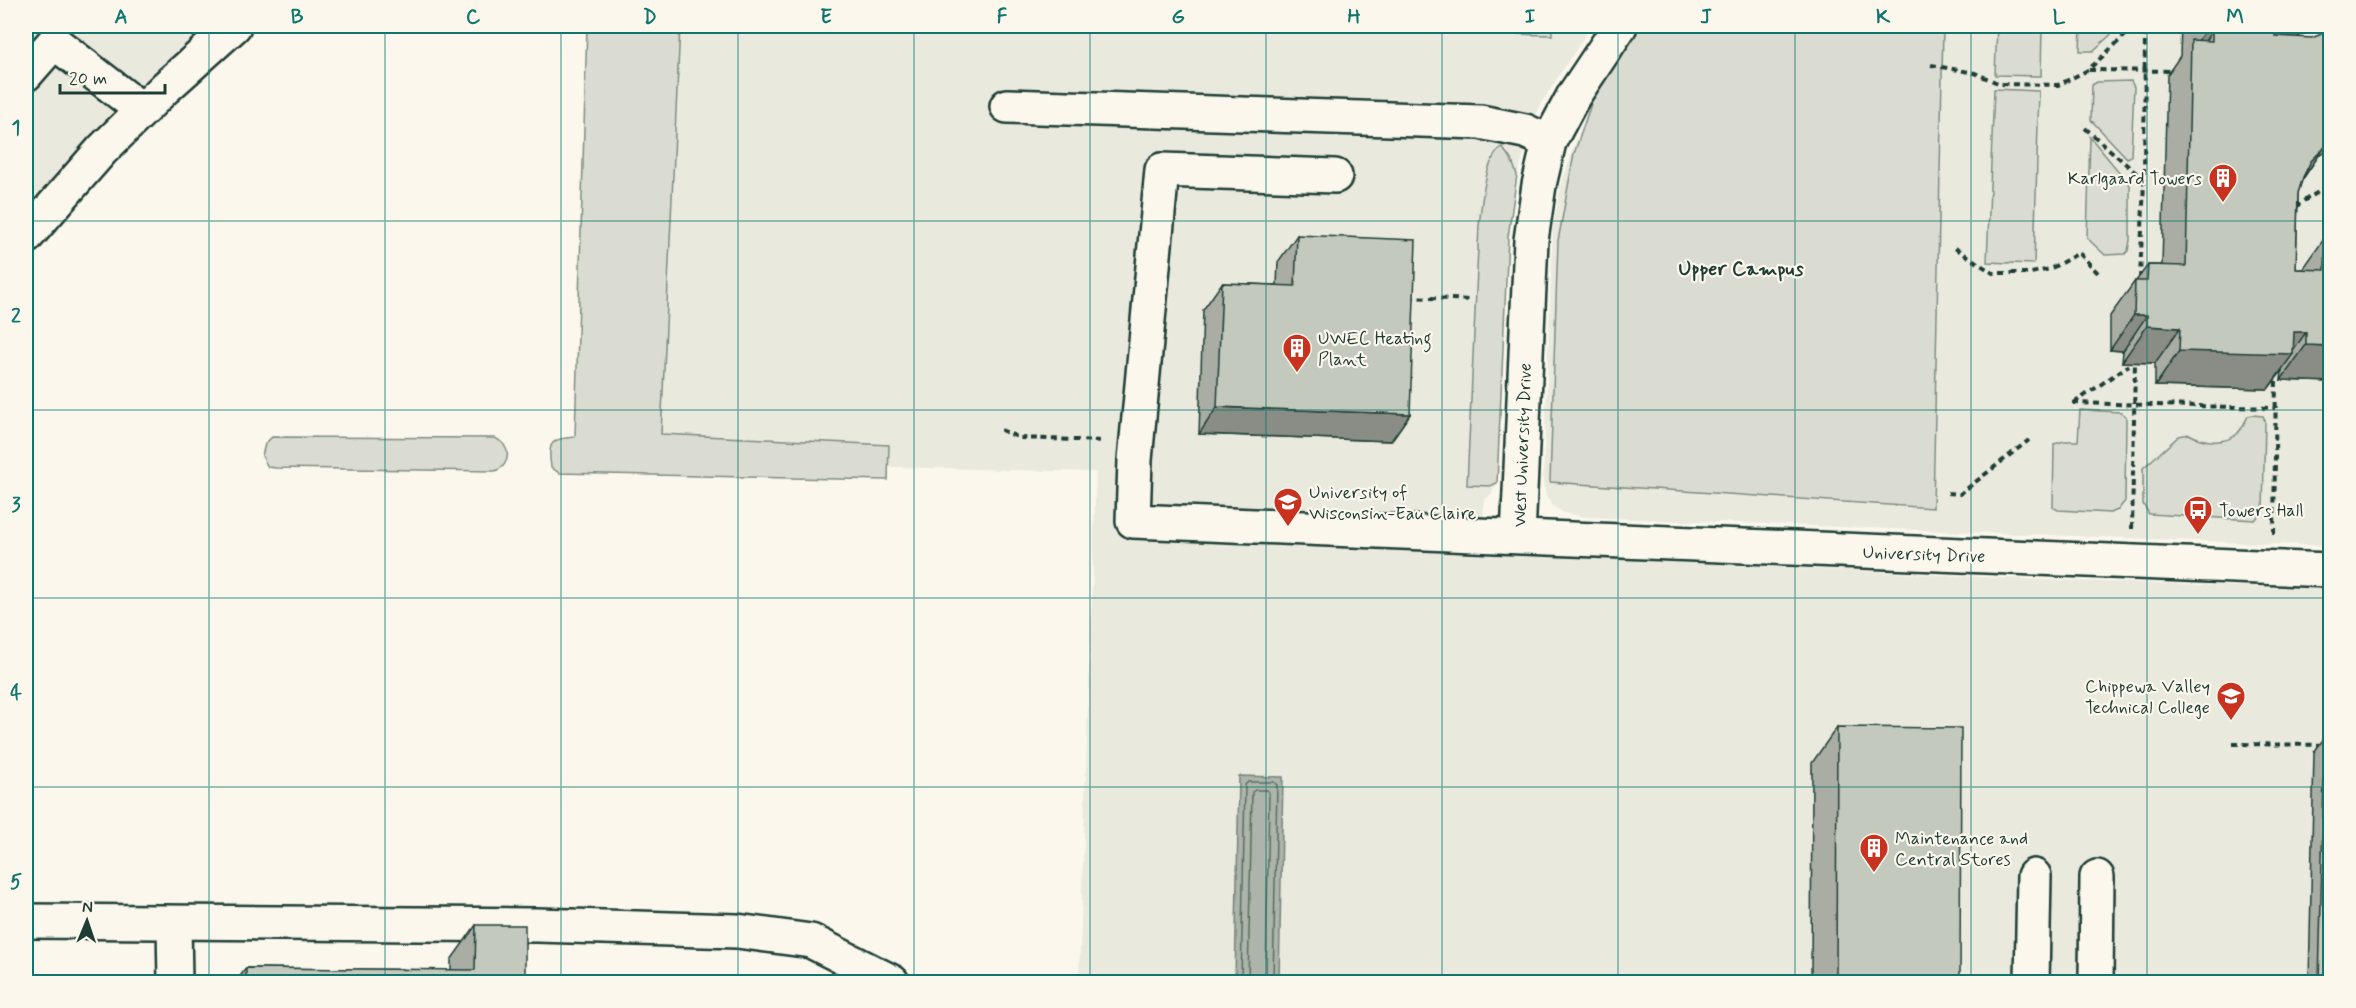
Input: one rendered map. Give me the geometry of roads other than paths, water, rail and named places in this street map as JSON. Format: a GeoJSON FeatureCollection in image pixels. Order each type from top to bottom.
{"type":"FeatureCollection","features":[{"type":"Feature","properties":{"kind":"street"},"geometry":{"type":"LineString","coordinates":[[26,237],[102,150],[234,26]]}},
{"type":"Feature","properties":{"kind":"street","name":"West University Drive"},"geometry":{"type":"LineString","coordinates":[[1335,176],[1162,170],[1135,460],[1133,521],[1518,537],[1531,240],[1539,185],[1549,142],[1574,95],[1620,26]]}},
{"type":"Feature","properties":{"kind":"street"},"geometry":{"type":"LineString","coordinates":[[26,74],[54,42],[142,111]]}},
{"type":"Feature","properties":{"kind":"street"},"geometry":{"type":"LineString","coordinates":[[1007,106],[1480,122],[1525,131],[1549,142]]}},
{"type":"Feature","properties":{"kind":"street","name":"University Drive"},"geometry":{"type":"LineString","coordinates":[[1518,537],[2331,570]]}},
{"type":"Feature","properties":{"kind":"street"},"geometry":{"type":"LineString","coordinates":[[2032,982],[2034,876]]}},
{"type":"Feature","properties":{"kind":"street"},"geometry":{"type":"LineString","coordinates":[[2096,982],[2097,877]]}},
{"type":"Feature","properties":{"kind":"street"},"geometry":{"type":"LineString","coordinates":[[26,921],[537,925],[737,931],[811,941],[892,982]]}},
{"type":"Feature","properties":{"kind":"street"},"geometry":{"type":"LineString","coordinates":[[174,923],[175,982]]}},
{"type":"Feature","properties":{"kind":"water"},"geometry":{"type":"Polygon","coordinates":[[[1239,776],[1283,777],[1279,982],[1235,982],[1239,776]]]}},
{"type":"Feature","properties":{"kind":"place","name":"Karlgaard Towers"},"geometry":{"type":"Point","coordinates":[2223,204]}},
{"type":"Feature","properties":{"kind":"place","name":"UWEC Heating Plant"},"geometry":{"type":"Point","coordinates":[1297,374]}},
{"type":"Feature","properties":{"kind":"place","name":"University of Wisconsin-Eau Claire"},"geometry":{"type":"Point","coordinates":[1288,528]}},
{"type":"Feature","properties":{"kind":"place","name":"Towers Hall"},"geometry":{"type":"Point","coordinates":[2198,536]}},
{"type":"Feature","properties":{"kind":"place","name":"Chippewa Valley Technical College"},"geometry":{"type":"Point","coordinates":[2231,722]}},
{"type":"Feature","properties":{"kind":"place","name":"Maintenance and Central Stores"},"geometry":{"type":"Point","coordinates":[1874,874]}},
{"type":"Feature","properties":{"kind":"district","name":"Upper Campus"},"geometry":{"type":"Point","coordinates":[1741,268]}}]}
